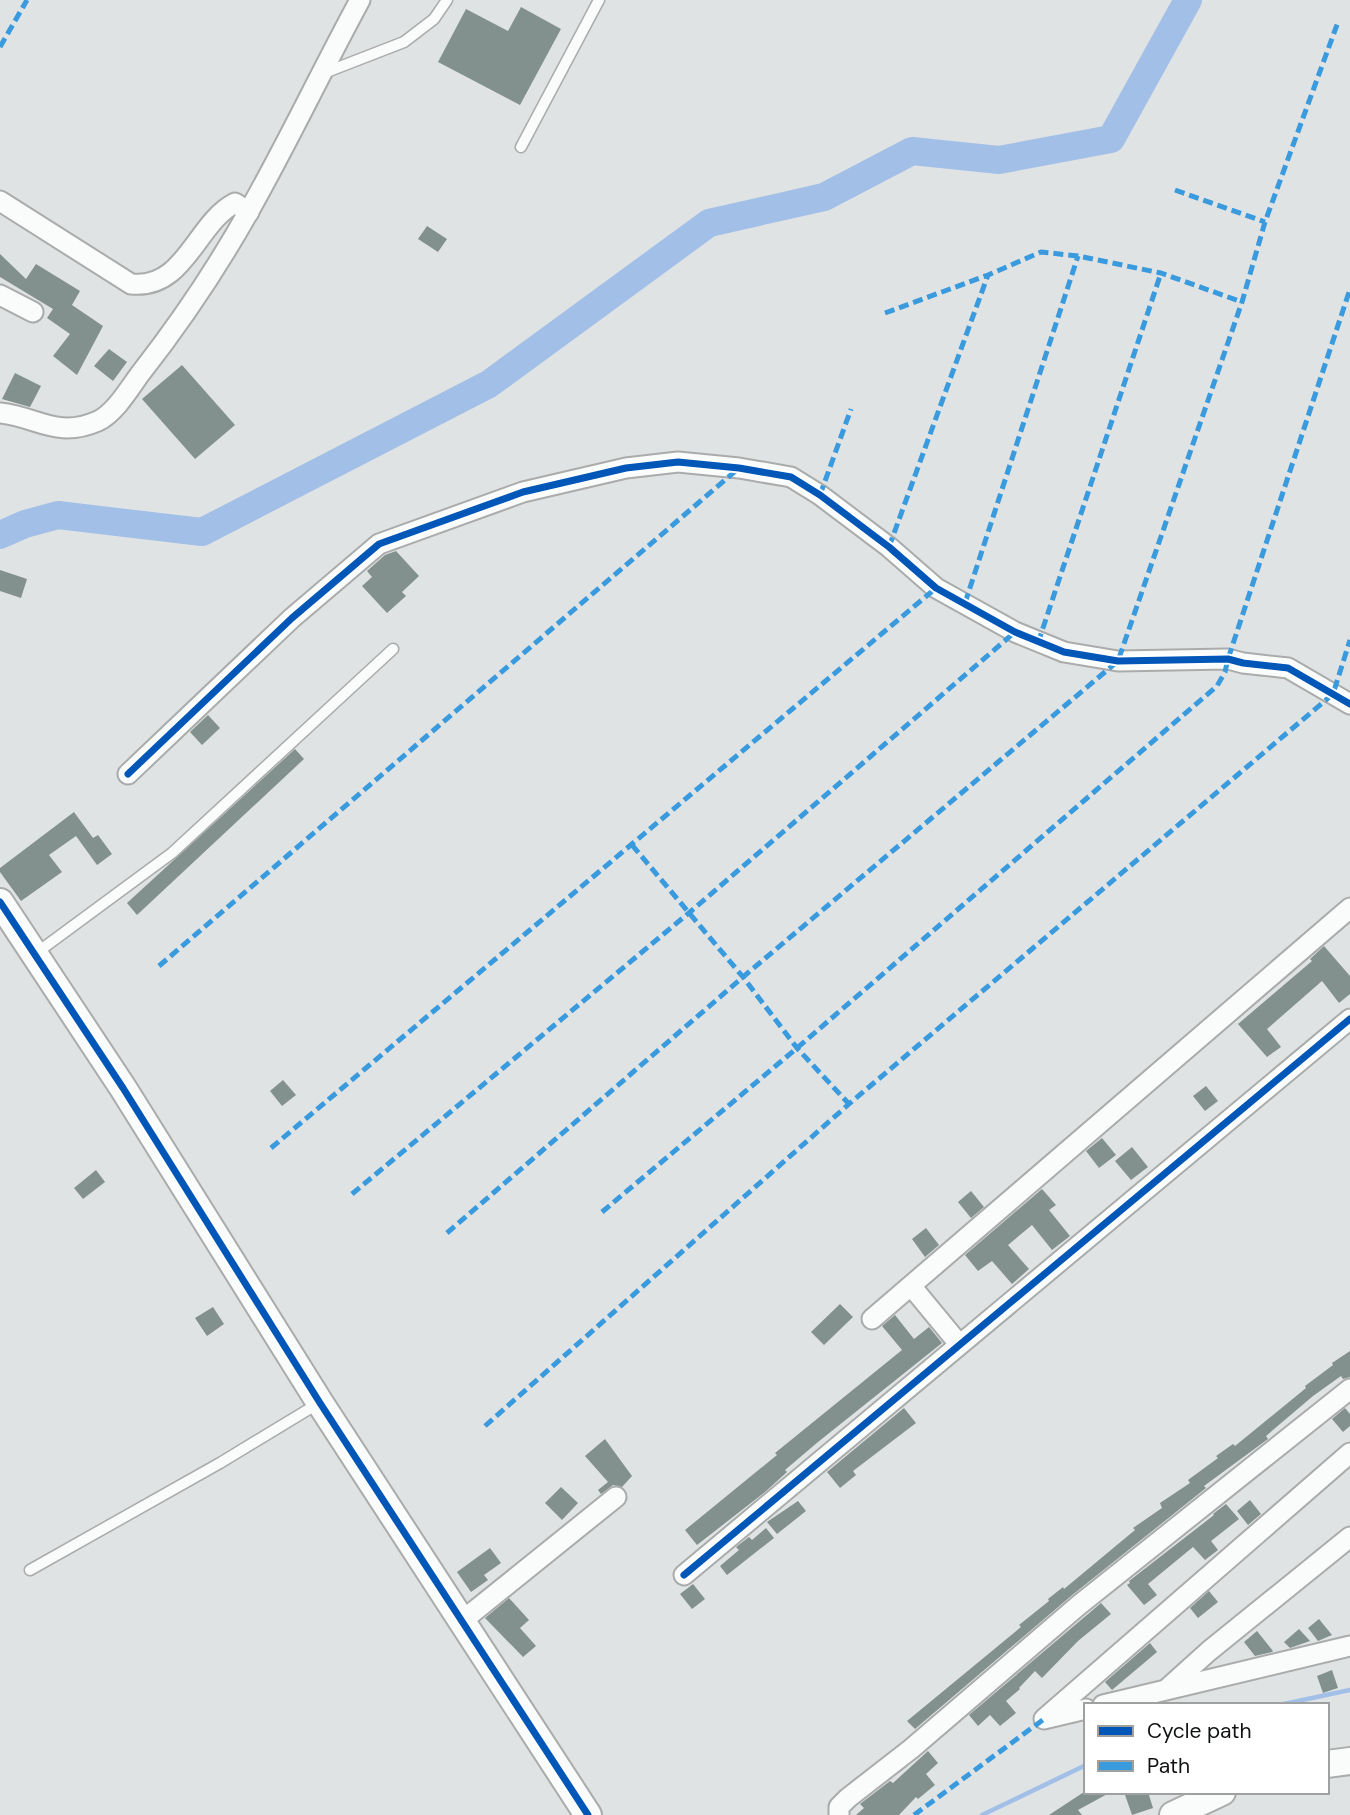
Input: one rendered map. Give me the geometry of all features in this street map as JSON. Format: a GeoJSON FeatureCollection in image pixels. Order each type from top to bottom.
{"type":"FeatureCollection","features":[{"type":"Feature","properties":{"kind":"street"},"geometry":{"type":"LineString","coordinates":[[0,413],[55,428],[76,428],[100,420],[120,401],[169,337],[249,212],[318,75],[360,0]]}},
{"type":"Feature","properties":{"kind":"street"},"geometry":{"type":"LineString","coordinates":[[0,201],[131,284],[141,285],[169,275],[222,210],[235,203],[249,212]]}},
{"type":"Feature","properties":{"kind":"street"},"geometry":{"type":"LineString","coordinates":[[0,295],[33,312]]}},
{"type":"Feature","properties":{"kind":"street"},"geometry":{"type":"LineString","coordinates":[[128,774],[292,618],[379,544],[523,492],[626,468],[678,462],[791,477],[870,532],[936,588],[1038,643],[1064,652],[1118,661],[1228,659],[1288,668],[1350,704]]}},
{"type":"Feature","properties":{"kind":"street"},"geometry":{"type":"LineString","coordinates":[[0,902],[123,1088],[320,1403],[588,1815]]}},
{"type":"Feature","properties":{"kind":"street"},"geometry":{"type":"LineString","coordinates":[[872,1320],[1350,908]]}},
{"type":"Feature","properties":{"kind":"street"},"geometry":{"type":"LineString","coordinates":[[684,1575],[1350,1019]]}},
{"type":"Feature","properties":{"kind":"street"},"geometry":{"type":"LineString","coordinates":[[912,1287],[959,1344]]}},
{"type":"Feature","properties":{"kind":"street"},"geometry":{"type":"LineString","coordinates":[[839,1815],[839,1808],[848,1798],[911,1749],[1079,1605],[1350,1389]]}},
{"type":"Feature","properties":{"kind":"street"},"geometry":{"type":"LineString","coordinates":[[1084,1709],[1044,1719],[1350,1453]]}},
{"type":"Feature","properties":{"kind":"street"},"geometry":{"type":"LineString","coordinates":[[462,1621],[616,1497]]}},
{"type":"Feature","properties":{"kind":"street"},"geometry":{"type":"LineString","coordinates":[[1166,1690],[1209,1651],[1350,1536]]}},
{"type":"Feature","properties":{"kind":"street"},"geometry":{"type":"LineString","coordinates":[[1111,1703],[1350,1646]]}},
{"type":"Feature","properties":{"kind":"street"},"geometry":{"type":"LineString","coordinates":[[1329,1764],[1350,1761]]}},
{"type":"Feature","properties":{"kind":"street"},"geometry":{"type":"LineString","coordinates":[[1173,1815],[1218,1794]]}},
{"type":"Feature","properties":{"kind":"lane"},"geometry":{"type":"LineString","coordinates":[[318,75],[404,42],[434,19],[447,0]]}},
{"type":"Feature","properties":{"kind":"lane"},"geometry":{"type":"LineString","coordinates":[[521,147],[599,0]]}},
{"type":"Feature","properties":{"kind":"lane"},"geometry":{"type":"LineString","coordinates":[[34,954],[172,853],[393,649]]}},
{"type":"Feature","properties":{"kind":"lane"},"geometry":{"type":"LineString","coordinates":[[30,1570],[320,1403]]}},
{"type":"Feature","properties":{"kind":"building"},"geometry":{"type":"Polygon","coordinates":[[[521,7],[561,29],[520,105],[438,62],[466,9],[508,31],[521,7]]]}},
{"type":"Feature","properties":{"kind":"building"},"geometry":{"type":"Polygon","coordinates":[[[427,226],[447,239],[438,252],[418,239],[427,226]]]}},
{"type":"Feature","properties":{"kind":"building"},"geometry":{"type":"Polygon","coordinates":[[[0,254],[26,279],[36,264],[80,291],[72,305],[103,326],[77,375],[53,356],[70,334],[47,318],[53,309],[0,277],[0,254]]]}},
{"type":"Feature","properties":{"kind":"building"},"geometry":{"type":"Polygon","coordinates":[[[109,349],[127,362],[113,381],[94,366],[109,349]]]}},
{"type":"Feature","properties":{"kind":"building"},"geometry":{"type":"Polygon","coordinates":[[[182,365],[235,425],[195,459],[142,399],[182,365]]]}},
{"type":"Feature","properties":{"kind":"building"},"geometry":{"type":"Polygon","coordinates":[[[15,373],[41,386],[30,407],[2,399],[15,373]]]}},
{"type":"Feature","properties":{"kind":"building"},"geometry":{"type":"Polygon","coordinates":[[[396,551],[419,576],[402,592],[406,596],[387,613],[362,586],[372,577],[367,571],[385,555],[396,551]]]}},
{"type":"Feature","properties":{"kind":"building"},"geometry":{"type":"Polygon","coordinates":[[[0,570],[27,579],[21,598],[0,591],[0,570]]]}},
{"type":"Feature","properties":{"kind":"building"},"geometry":{"type":"Polygon","coordinates":[[[208,715],[220,728],[202,745],[190,732],[208,715]]]}},
{"type":"Feature","properties":{"kind":"building"},"geometry":{"type":"Polygon","coordinates":[[[295,749],[304,759],[137,915],[127,903],[295,749]]]}},
{"type":"Feature","properties":{"kind":"building"},"geometry":{"type":"Polygon","coordinates":[[[74,812],[93,838],[98,835],[112,854],[97,865],[76,836],[49,855],[62,872],[21,901],[0,872],[0,868],[74,812]]]}},
{"type":"Feature","properties":{"kind":"building"},"geometry":{"type":"Polygon","coordinates":[[[1324,946],[1350,976],[1350,994],[1339,1003],[1322,981],[1267,1029],[1281,1047],[1267,1057],[1238,1024],[1312,961],[1310,959],[1324,946]]]}},
{"type":"Feature","properties":{"kind":"building"},"geometry":{"type":"Polygon","coordinates":[[[283,1080],[296,1095],[282,1106],[270,1091],[283,1080]]]}},
{"type":"Feature","properties":{"kind":"building"},"geometry":{"type":"Polygon","coordinates":[[[1206,1086],[1218,1101],[1205,1111],[1193,1096],[1206,1086]]]}},
{"type":"Feature","properties":{"kind":"building"},"geometry":{"type":"Polygon","coordinates":[[[1102,1138],[1116,1155],[1099,1168],[1086,1151],[1102,1138]]]}},
{"type":"Feature","properties":{"kind":"building"},"geometry":{"type":"Polygon","coordinates":[[[1132,1147],[1148,1167],[1131,1180],[1115,1161],[1132,1147]]]}},
{"type":"Feature","properties":{"kind":"building"},"geometry":{"type":"Polygon","coordinates":[[[96,1170],[105,1182],[83,1199],[74,1188],[96,1170]]]}},
{"type":"Feature","properties":{"kind":"building"},"geometry":{"type":"Polygon","coordinates":[[[1042,1189],[1056,1205],[1049,1210],[1070,1236],[1052,1250],[1032,1225],[1008,1245],[1029,1269],[1012,1284],[992,1261],[978,1271],[965,1255],[1042,1189]]]}},
{"type":"Feature","properties":{"kind":"building"},"geometry":{"type":"Polygon","coordinates":[[[971,1191],[984,1207],[971,1218],[958,1202],[971,1191]]]}},
{"type":"Feature","properties":{"kind":"building"},"geometry":{"type":"Polygon","coordinates":[[[926,1228],[939,1245],[925,1257],[912,1239],[926,1228]]]}},
{"type":"Feature","properties":{"kind":"building"},"geometry":{"type":"Polygon","coordinates":[[[840,1304],[853,1317],[824,1345],[811,1332],[840,1304]]]}},
{"type":"Feature","properties":{"kind":"building"},"geometry":{"type":"Polygon","coordinates":[[[213,1307],[224,1324],[207,1336],[195,1318],[213,1307]]]}},
{"type":"Feature","properties":{"kind":"building"},"geometry":{"type":"Polygon","coordinates":[[[895,1315],[914,1339],[929,1327],[942,1343],[818,1442],[785,1470],[787,1472],[765,1492],[697,1545],[685,1530],[902,1350],[882,1326],[895,1315]]]}},
{"type":"Feature","properties":{"kind":"building"},"geometry":{"type":"Polygon","coordinates":[[[1350,1351],[1350,1377],[1343,1379],[1341,1376],[1313,1396],[1266,1436],[1268,1439],[1204,1486],[1206,1488],[1071,1596],[915,1729],[907,1721],[1021,1627],[1019,1625],[1049,1601],[1048,1599],[1063,1587],[1064,1589],[1135,1530],[1133,1528],[1162,1508],[1160,1503],[1190,1483],[1188,1480],[1218,1458],[1216,1456],[1233,1444],[1235,1446],[1333,1365],[1332,1363],[1350,1351]]]}},
{"type":"Feature","properties":{"kind":"building"},"geometry":{"type":"Polygon","coordinates":[[[904,1408],[916,1423],[853,1471],[856,1475],[840,1488],[827,1472],[904,1408]]]}},
{"type":"Feature","properties":{"kind":"building"},"geometry":{"type":"Polygon","coordinates":[[[1345,1408],[1350,1414],[1350,1426],[1343,1432],[1332,1419],[1345,1408]]]}},
{"type":"Feature","properties":{"kind":"building"},"geometry":{"type":"Polygon","coordinates":[[[605,1439],[632,1476],[622,1487],[613,1485],[601,1494],[598,1490],[608,1482],[585,1456],[605,1439]]]}},
{"type":"Feature","properties":{"kind":"building"},"geometry":{"type":"Polygon","coordinates":[[[561,1487],[578,1503],[562,1520],[545,1503],[561,1487]]]}},
{"type":"Feature","properties":{"kind":"building"},"geometry":{"type":"Polygon","coordinates":[[[1250,1500],[1261,1514],[1248,1525],[1237,1511],[1250,1500]]]}},
{"type":"Feature","properties":{"kind":"building"},"geometry":{"type":"Polygon","coordinates":[[[798,1501],[806,1511],[777,1534],[767,1522],[798,1501]]]}},
{"type":"Feature","properties":{"kind":"building"},"geometry":{"type":"Polygon","coordinates":[[[1226,1504],[1239,1519],[1211,1541],[1218,1550],[1205,1560],[1193,1547],[1148,1584],[1157,1595],[1144,1605],[1127,1585],[1129,1581],[1226,1504]]]}},
{"type":"Feature","properties":{"kind":"building"},"geometry":{"type":"Polygon","coordinates":[[[766,1528],[774,1538],[727,1575],[720,1566],[739,1550],[736,1547],[749,1537],[752,1540],[766,1528]]]}},
{"type":"Feature","properties":{"kind":"building"},"geometry":{"type":"Polygon","coordinates":[[[490,1548],[501,1563],[484,1575],[488,1580],[471,1592],[457,1572],[490,1548]]]}},
{"type":"Feature","properties":{"kind":"building"},"geometry":{"type":"Polygon","coordinates":[[[693,1584],[705,1599],[692,1609],[680,1594],[693,1584]]]}},
{"type":"Feature","properties":{"kind":"building"},"geometry":{"type":"Polygon","coordinates":[[[1209,1591],[1218,1602],[1198,1618],[1190,1608],[1209,1591]]]}},
{"type":"Feature","properties":{"kind":"building"},"geometry":{"type":"Polygon","coordinates":[[[509,1598],[529,1620],[520,1628],[536,1646],[523,1657],[485,1618],[509,1598]]]}},
{"type":"Feature","properties":{"kind":"building"},"geometry":{"type":"Polygon","coordinates":[[[1101,1603],[1111,1614],[1078,1641],[1042,1678],[1035,1671],[1006,1701],[1016,1713],[1000,1726],[990,1715],[978,1726],[969,1715],[1101,1603]]]}},
{"type":"Feature","properties":{"kind":"building"},"geometry":{"type":"Polygon","coordinates":[[[1319,1619],[1332,1635],[1318,1641],[1308,1628],[1319,1619]]]}},
{"type":"Feature","properties":{"kind":"building"},"geometry":{"type":"Polygon","coordinates":[[[1299,1629],[1310,1641],[1290,1648],[1284,1642],[1299,1629]]]}},
{"type":"Feature","properties":{"kind":"building"},"geometry":{"type":"Polygon","coordinates":[[[1257,1631],[1272,1652],[1255,1656],[1244,1642],[1257,1631]]]}},
{"type":"Feature","properties":{"kind":"building"},"geometry":{"type":"Polygon","coordinates":[[[1150,1643],[1157,1652],[1112,1690],[1105,1682],[1150,1643]]]}},
{"type":"Feature","properties":{"kind":"building"},"geometry":{"type":"Polygon","coordinates":[[[1332,1670],[1338,1688],[1323,1693],[1317,1676],[1332,1670]]]}},
{"type":"Feature","properties":{"kind":"building"},"geometry":{"type":"Polygon","coordinates":[[[928,1751],[938,1763],[926,1774],[935,1785],[918,1799],[916,1797],[899,1815],[856,1815],[864,1808],[860,1804],[890,1781],[893,1783],[928,1751]]]}},
{"type":"Feature","properties":{"kind":"building"},"geometry":{"type":"Polygon","coordinates":[[[1084,1792],[1107,1794],[1078,1810],[1082,1815],[1049,1815],[1084,1792]]]}},
{"type":"Feature","properties":{"kind":"building"},"geometry":{"type":"Polygon","coordinates":[[[1125,1794],[1149,1794],[1153,1808],[1132,1815],[1125,1794]]]}},
{"type":"Feature","properties":{"kind":"waterway"},"geometry":{"type":"LineString","coordinates":[[0,535],[25,524],[58,515],[202,532],[489,384],[709,223],[824,197],[912,151],[999,160],[1111,139],[1188,0]]}},
{"type":"Feature","properties":{"kind":"waterway"},"geometry":{"type":"LineString","coordinates":[[1288,1703],[1350,1690]]}},
{"type":"Feature","properties":{"kind":"waterway"},"geometry":{"type":"LineString","coordinates":[[982,1815],[1084,1766]]}},
{"type":"Feature","properties":{"kind":"marked path"},"geometry":{"type":"LineString","coordinates":[[0,47],[27,0]]}},
{"type":"Feature","properties":{"kind":"marked path"},"geometry":{"type":"LineString","coordinates":[[447,1233],[743,977],[1118,661],[1242,302],[1265,222],[1338,22]]}},
{"type":"Feature","properties":{"kind":"marked path"},"geometry":{"type":"LineString","coordinates":[[1175,190],[1265,222]]}},
{"type":"Feature","properties":{"kind":"marked path"},"geometry":{"type":"LineString","coordinates":[[885,313],[988,275],[1041,252],[1078,256],[1161,273],[1242,302]]}},
{"type":"Feature","properties":{"kind":"marked path"},"geometry":{"type":"LineString","coordinates":[[965,603],[1078,256]]}},
{"type":"Feature","properties":{"kind":"marked path"},"geometry":{"type":"LineString","coordinates":[[1038,643],[1161,273]]}},
{"type":"Feature","properties":{"kind":"marked path"},"geometry":{"type":"LineString","coordinates":[[889,547],[988,275]]}},
{"type":"Feature","properties":{"kind":"marked path"},"geometry":{"type":"LineString","coordinates":[[602,1212],[797,1048],[1217,686],[1225,672],[1350,289]]}},
{"type":"Feature","properties":{"kind":"marked path"},"geometry":{"type":"LineString","coordinates":[[820,495],[851,409]]}},
{"type":"Feature","properties":{"kind":"marked path"},"geometry":{"type":"LineString","coordinates":[[159,966],[739,468]]}},
{"type":"Feature","properties":{"kind":"marked path"},"geometry":{"type":"LineString","coordinates":[[271,1148],[936,588]]}},
{"type":"Feature","properties":{"kind":"marked path"},"geometry":{"type":"LineString","coordinates":[[352,1194],[690,912],[1015,632]]}},
{"type":"Feature","properties":{"kind":"marked path"},"geometry":{"type":"LineString","coordinates":[[485,1426],[849,1104],[1333,694],[1350,640]]}},
{"type":"Feature","properties":{"kind":"marked path"},"geometry":{"type":"LineString","coordinates":[[632,845],[743,977],[797,1048],[849,1104]]}},
{"type":"Feature","properties":{"kind":"marked path"},"geometry":{"type":"LineString","coordinates":[[914,1815],[1044,1719]]}},
{"type":"Feature","properties":{"kind":"cycle path"},"geometry":{"type":"LineString","coordinates":[[128,774],[292,618],[379,544],[523,492],[626,468],[678,462],[791,477],[820,495],[889,547],[936,588],[1015,632],[1064,652],[1118,661],[1228,659],[1288,668],[1350,704]]}},
{"type":"Feature","properties":{"kind":"cycle path"},"geometry":{"type":"LineString","coordinates":[[0,902],[123,1088],[320,1403],[588,1815]]}},
{"type":"Feature","properties":{"kind":"cycle path"},"geometry":{"type":"LineString","coordinates":[[684,1575],[1350,1019]]}}]}
